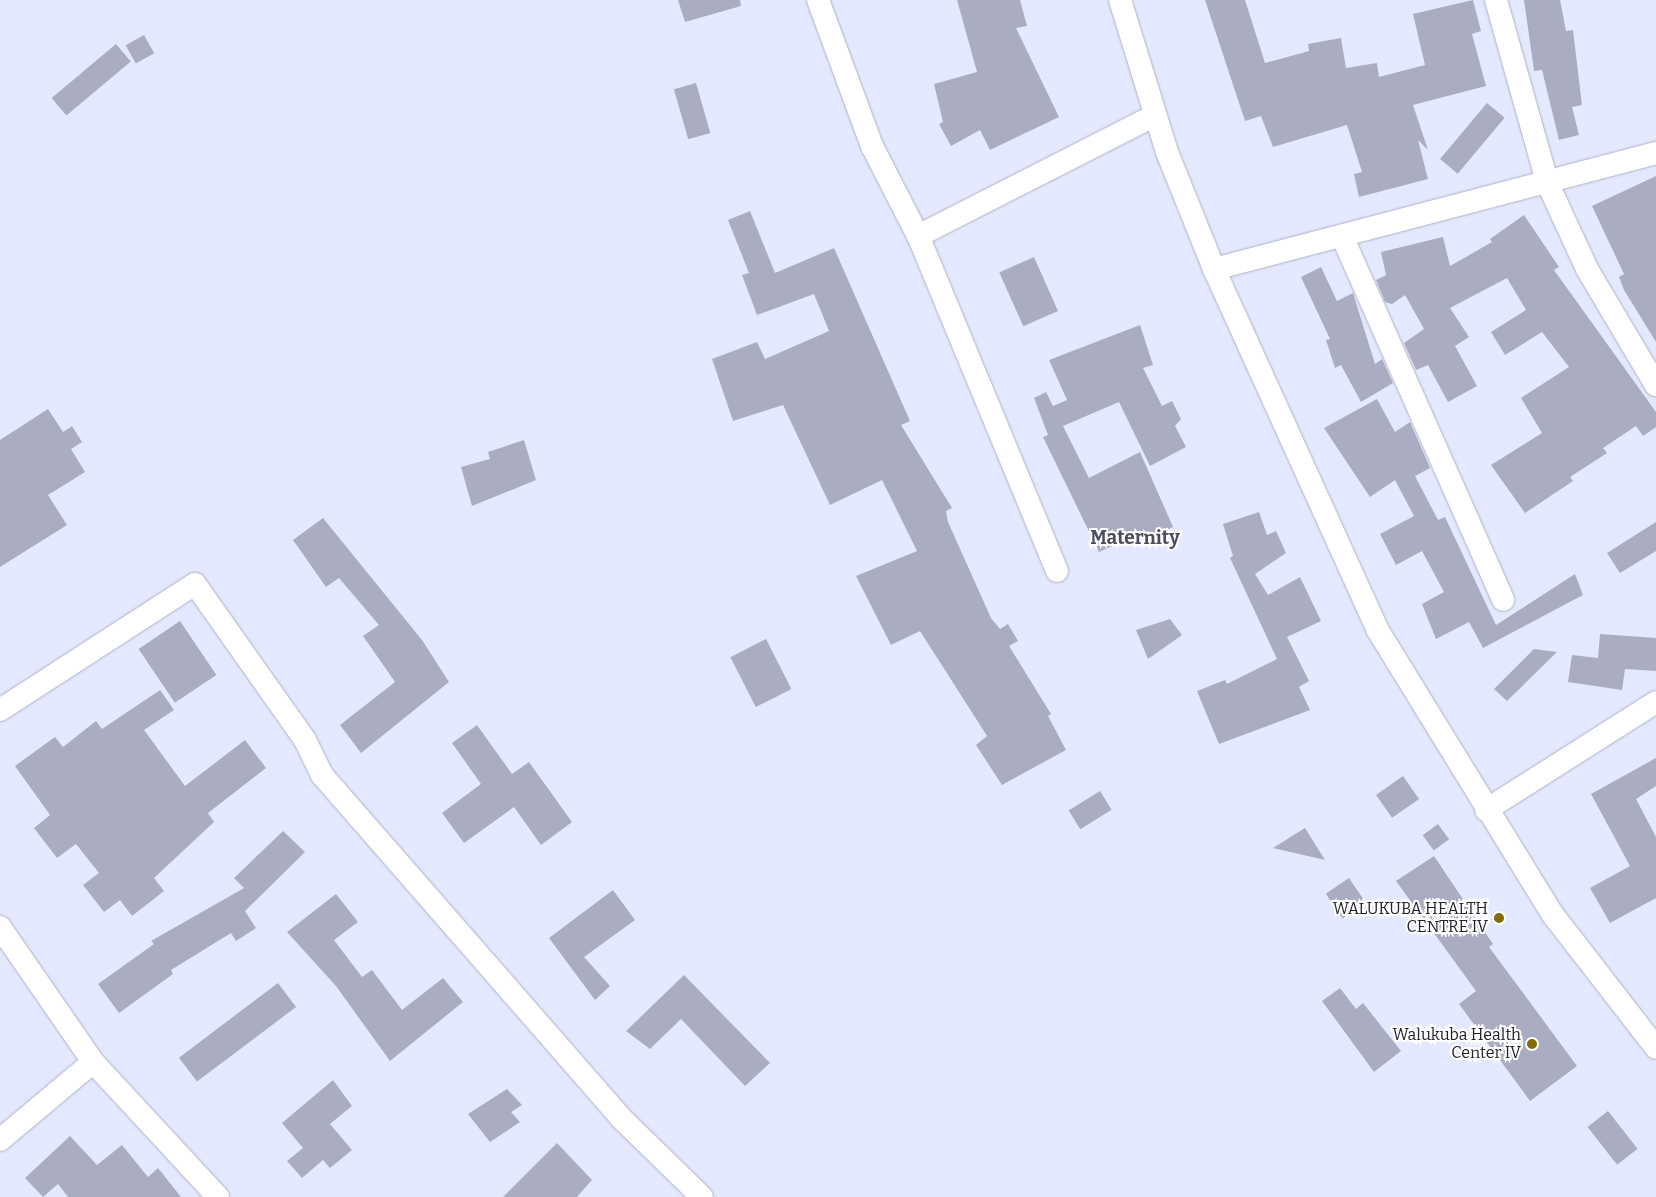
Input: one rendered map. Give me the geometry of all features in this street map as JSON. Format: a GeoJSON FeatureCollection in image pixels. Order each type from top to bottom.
{"type":"FeatureCollection","features":[{"type":"Feature","properties":{"kind":"street"},"geometry":{"type":"LineString","coordinates":[[818,0],[872,146],[918,236],[1057,571]]}},
{"type":"Feature","properties":{"kind":"street"},"geometry":{"type":"LineString","coordinates":[[1120,0],[1156,115],[1214,270],[1376,629],[1486,810],[1553,915],[1656,1048]]}},
{"type":"Feature","properties":{"kind":"street"},"geometry":{"type":"LineString","coordinates":[[1496,0],[1547,182],[1586,269],[1656,385]]}},
{"type":"Feature","properties":{"kind":"street"},"geometry":{"type":"LineString","coordinates":[[918,236],[1156,115]]}},
{"type":"Feature","properties":{"kind":"street"},"geometry":{"type":"LineString","coordinates":[[1214,270],[1656,153]]}},
{"type":"Feature","properties":{"kind":"street"},"geometry":{"type":"LineString","coordinates":[[1342,236],[1503,600]]}},
{"type":"Feature","properties":{"kind":"street"},"geometry":{"type":"LineString","coordinates":[[0,710],[195,584],[305,740],[322,775],[621,1118],[702,1197]]}},
{"type":"Feature","properties":{"kind":"street"},"geometry":{"type":"LineString","coordinates":[[1486,810],[1656,702]]}},
{"type":"Feature","properties":{"kind":"street"},"geometry":{"type":"LineString","coordinates":[[0,927],[93,1062],[218,1197]]}},
{"type":"Feature","properties":{"kind":"street"},"geometry":{"type":"LineString","coordinates":[[0,1140],[93,1062]]}},
{"type":"Feature","properties":{"kind":"building"},"geometry":{"type":"Polygon","coordinates":[[[678,0],[740,0],[741,6],[685,22],[678,0]]]}},
{"type":"Feature","properties":{"kind":"building"},"geometry":{"type":"Polygon","coordinates":[[[957,0],[1020,0],[1027,26],[1016,28],[1059,117],[990,150],[980,130],[951,146],[939,124],[943,122],[934,84],[977,72],[957,0]]]}},
{"type":"Feature","properties":{"kind":"building"},"geometry":{"type":"Polygon","coordinates":[[[1205,0],[1245,0],[1265,63],[1309,51],[1308,44],[1341,38],[1346,68],[1377,63],[1379,77],[1425,65],[1413,14],[1473,0],[1481,31],[1472,34],[1486,86],[1413,105],[1428,150],[1418,140],[1428,179],[1359,197],[1354,174],[1362,172],[1347,125],[1273,147],[1261,116],[1245,121],[1205,0]]]}},
{"type":"Feature","properties":{"kind":"building"},"geometry":{"type":"Polygon","coordinates":[[[1524,0],[1560,0],[1566,31],[1573,30],[1582,105],[1572,107],[1579,135],[1559,140],[1542,70],[1534,71],[1524,0]]]}},
{"type":"Feature","properties":{"kind":"building"},"geometry":{"type":"Polygon","coordinates":[[[144,35],[154,53],[136,64],[126,45],[144,35]]]}},
{"type":"Feature","properties":{"kind":"building"},"geometry":{"type":"Polygon","coordinates":[[[116,44],[131,62],[66,116],[52,98],[116,44]]]}},
{"type":"Feature","properties":{"kind":"building"},"geometry":{"type":"Polygon","coordinates":[[[696,83],[710,133],[688,139],[674,89],[696,83]]]}},
{"type":"Feature","properties":{"kind":"building"},"geometry":{"type":"Polygon","coordinates":[[[1487,103],[1505,118],[1458,174],[1440,159],[1487,103]]]}},
{"type":"Feature","properties":{"kind":"building"},"geometry":{"type":"Polygon","coordinates":[[[1656,176],[1656,342],[1624,290],[1619,277],[1624,274],[1592,206],[1656,176]]]}},
{"type":"Feature","properties":{"kind":"building"},"geometry":{"type":"Polygon","coordinates":[[[750,211],[775,273],[834,248],[910,421],[901,425],[952,508],[946,511],[948,522],[991,618],[1000,629],[1008,624],[1018,641],[1009,646],[1051,714],[1048,716],[1066,750],[1002,785],[976,745],[987,736],[920,631],[891,645],[856,576],[917,551],[882,480],[830,505],[783,405],[733,421],[712,359],[757,342],[765,359],[829,331],[814,294],[757,315],[742,275],[749,273],[728,220],[750,211]]]}},
{"type":"Feature","properties":{"kind":"building"},"geometry":{"type":"Polygon","coordinates":[[[1524,215],[1559,267],[1554,270],[1656,412],[1656,427],[1643,436],[1636,426],[1603,448],[1607,453],[1570,477],[1573,481],[1525,513],[1491,465],[1542,433],[1521,398],[1569,367],[1542,332],[1505,355],[1491,332],[1526,310],[1507,278],[1450,308],[1469,337],[1455,346],[1477,386],[1448,402],[1428,365],[1416,370],[1404,343],[1424,329],[1405,295],[1392,304],[1385,302],[1376,280],[1386,275],[1381,252],[1443,237],[1450,266],[1492,242],[1490,239],[1524,215]]]}},
{"type":"Feature","properties":{"kind":"building"},"geometry":{"type":"Polygon","coordinates":[[[1034,257],[1058,311],[1023,326],[999,272],[1034,257]]]}},
{"type":"Feature","properties":{"kind":"building"},"geometry":{"type":"Polygon","coordinates":[[[1321,267],[1337,301],[1353,293],[1375,364],[1382,359],[1393,383],[1361,402],[1341,365],[1335,368],[1326,340],[1330,339],[1301,277],[1321,267]]]}},
{"type":"Feature","properties":{"kind":"building"},"geometry":{"type":"Polygon","coordinates":[[[1140,325],[1153,365],[1143,368],[1162,406],[1172,401],[1181,419],[1175,426],[1186,447],[1150,466],[1119,402],[1063,426],[1089,478],[1140,452],[1173,527],[1144,540],[1141,533],[1099,552],[1043,437],[1048,435],[1034,398],[1046,392],[1053,406],[1067,400],[1049,360],[1140,325]]]}},
{"type":"Feature","properties":{"kind":"building"},"geometry":{"type":"Polygon","coordinates":[[[1377,399],[1395,432],[1410,422],[1430,468],[1415,476],[1438,520],[1445,517],[1496,625],[1575,574],[1583,595],[1483,648],[1469,622],[1436,639],[1422,604],[1444,592],[1422,551],[1396,565],[1380,534],[1414,516],[1395,480],[1370,497],[1324,428],[1377,399]]]}},
{"type":"Feature","properties":{"kind":"building"},"geometry":{"type":"Polygon","coordinates":[[[48,409],[63,432],[72,426],[82,442],[71,449],[85,472],[48,495],[67,525],[0,567],[0,440],[48,409]]]}},
{"type":"Feature","properties":{"kind":"building"},"geometry":{"type":"Polygon","coordinates":[[[524,440],[536,480],[472,506],[461,467],[490,459],[488,452],[524,440]]]}},
{"type":"Feature","properties":{"kind":"building"},"geometry":{"type":"Polygon","coordinates":[[[1259,512],[1267,535],[1276,531],[1286,553],[1255,574],[1268,595],[1300,577],[1321,621],[1287,637],[1309,681],[1299,687],[1310,710],[1219,744],[1197,691],[1225,680],[1227,684],[1277,659],[1230,558],[1233,556],[1223,524],[1259,512]]]}},
{"type":"Feature","properties":{"kind":"building"},"geometry":{"type":"Polygon","coordinates":[[[323,518],[422,640],[449,682],[361,753],[340,725],[395,682],[363,636],[379,625],[339,578],[326,587],[293,540],[323,518]]]}},
{"type":"Feature","properties":{"kind":"building"},"geometry":{"type":"Polygon","coordinates":[[[1656,522],[1656,551],[1620,573],[1607,553],[1656,522]]]}},
{"type":"Feature","properties":{"kind":"building"},"geometry":{"type":"Polygon","coordinates":[[[1170,619],[1182,635],[1148,659],[1136,630],[1170,619]]]}},
{"type":"Feature","properties":{"kind":"building"},"geometry":{"type":"Polygon","coordinates":[[[180,621],[216,675],[175,703],[139,649],[180,621]]]}},
{"type":"Feature","properties":{"kind":"building"},"geometry":{"type":"Polygon","coordinates":[[[1600,634],[1656,638],[1656,671],[1625,669],[1622,690],[1568,682],[1572,655],[1598,658],[1600,634]]]}},
{"type":"Feature","properties":{"kind":"building"},"geometry":{"type":"Polygon","coordinates":[[[766,639],[791,689],[756,707],[730,657],[766,639]]]}},
{"type":"Feature","properties":{"kind":"building"},"geometry":{"type":"Polygon","coordinates":[[[1534,649],[1557,652],[1507,701],[1494,689],[1534,649]]]}},
{"type":"Feature","properties":{"kind":"building"},"geometry":{"type":"Polygon","coordinates":[[[160,690],[174,710],[144,730],[185,786],[245,740],[266,768],[208,813],[214,822],[154,878],[164,891],[132,916],[120,900],[104,912],[83,885],[99,873],[76,844],[57,858],[34,828],[50,815],[15,766],[55,737],[63,747],[96,721],[102,729],[160,690]]]}},
{"type":"Feature","properties":{"kind":"building"},"geometry":{"type":"Polygon","coordinates":[[[477,725],[512,774],[529,762],[572,822],[541,845],[514,807],[464,843],[442,813],[481,784],[452,743],[477,725]]]}},
{"type":"Feature","properties":{"kind":"building"},"geometry":{"type":"Polygon","coordinates":[[[1656,758],[1656,786],[1636,799],[1656,837],[1656,898],[1610,923],[1590,888],[1630,866],[1591,794],[1656,758]]]}},
{"type":"Feature","properties":{"kind":"building"},"geometry":{"type":"Polygon","coordinates":[[[1403,776],[1419,799],[1392,818],[1376,795],[1403,776]]]}},
{"type":"Feature","properties":{"kind":"building"},"geometry":{"type":"Polygon","coordinates":[[[1100,791],[1112,810],[1080,829],[1069,811],[1100,791]]]}},
{"type":"Feature","properties":{"kind":"building"},"geometry":{"type":"Polygon","coordinates":[[[1438,824],[1449,839],[1434,851],[1423,835],[1438,824]]]}},
{"type":"Feature","properties":{"kind":"building"},"geometry":{"type":"Polygon","coordinates":[[[1305,828],[1325,860],[1273,848],[1305,828]]]}},
{"type":"Feature","properties":{"kind":"building"},"geometry":{"type":"Polygon","coordinates":[[[283,831],[305,852],[245,911],[256,928],[236,941],[231,933],[171,970],[173,974],[119,1013],[98,984],[154,944],[151,941],[244,888],[234,878],[283,831]]]}},
{"type":"Feature","properties":{"kind":"building"},"geometry":{"type":"Polygon","coordinates":[[[1434,856],[1493,944],[1489,947],[1577,1066],[1530,1101],[1459,1004],[1476,991],[1396,881],[1434,856]]]}},
{"type":"Feature","properties":{"kind":"building"},"geometry":{"type":"Polygon","coordinates":[[[1349,878],[1366,903],[1343,919],[1326,894],[1349,878]]]}},
{"type":"Feature","properties":{"kind":"building"},"geometry":{"type":"Polygon","coordinates":[[[613,890],[635,920],[584,957],[610,986],[595,1000],[549,938],[613,890]]]}},
{"type":"Feature","properties":{"kind":"building"},"geometry":{"type":"Polygon","coordinates":[[[336,894],[358,922],[334,940],[362,977],[372,970],[402,1010],[443,978],[463,1002],[390,1061],[336,986],[287,932],[336,894]]]}},
{"type":"Feature","properties":{"kind":"building"},"geometry":{"type":"Polygon","coordinates":[[[684,975],[770,1063],[745,1086],[681,1019],[650,1049],[626,1031],[684,975]]]}},
{"type":"Feature","properties":{"kind":"building"},"geometry":{"type":"Polygon","coordinates":[[[278,983],[296,1007],[197,1082],[179,1058],[278,983]]]}},
{"type":"Feature","properties":{"kind":"building"},"geometry":{"type":"Polygon","coordinates":[[[1340,988],[1356,1009],[1363,1003],[1401,1051],[1374,1072],[1322,1001],[1340,988]]]}},
{"type":"Feature","properties":{"kind":"building"},"geometry":{"type":"Polygon","coordinates":[[[333,1080],[352,1106],[330,1124],[352,1150],[330,1168],[323,1160],[302,1178],[287,1161],[303,1148],[282,1123],[333,1080]]]}},
{"type":"Feature","properties":{"kind":"building"},"geometry":{"type":"Polygon","coordinates":[[[507,1089],[522,1105],[511,1112],[520,1122],[490,1142],[468,1114],[507,1089]]]}},
{"type":"Feature","properties":{"kind":"building"},"geometry":{"type":"Polygon","coordinates":[[[1608,1111],[1638,1149],[1617,1165],[1588,1127],[1608,1111]]]}},
{"type":"Feature","properties":{"kind":"building"},"geometry":{"type":"Polygon","coordinates":[[[70,1136],[97,1165],[122,1145],[148,1177],[158,1168],[181,1197],[68,1197],[58,1184],[43,1197],[25,1178],[70,1136]]]}},
{"type":"Feature","properties":{"kind":"building"},"geometry":{"type":"Polygon","coordinates":[[[557,1143],[592,1180],[577,1197],[503,1197],[557,1143]]]}},
{"type":"Feature","properties":{"kind":"place","name":"WALUKUBA HEALTH CENTRE IV"},"geometry":{"type":"Point","coordinates":[1499,918]}},
{"type":"Feature","properties":{"kind":"place","name":"Walukuba Health Center IV"},"geometry":{"type":"Point","coordinates":[1532,1044]}},
{"type":"Feature","properties":{"kind":"district","name":"Maternity"},"geometry":{"type":"Point","coordinates":[1135,538]}}]}
